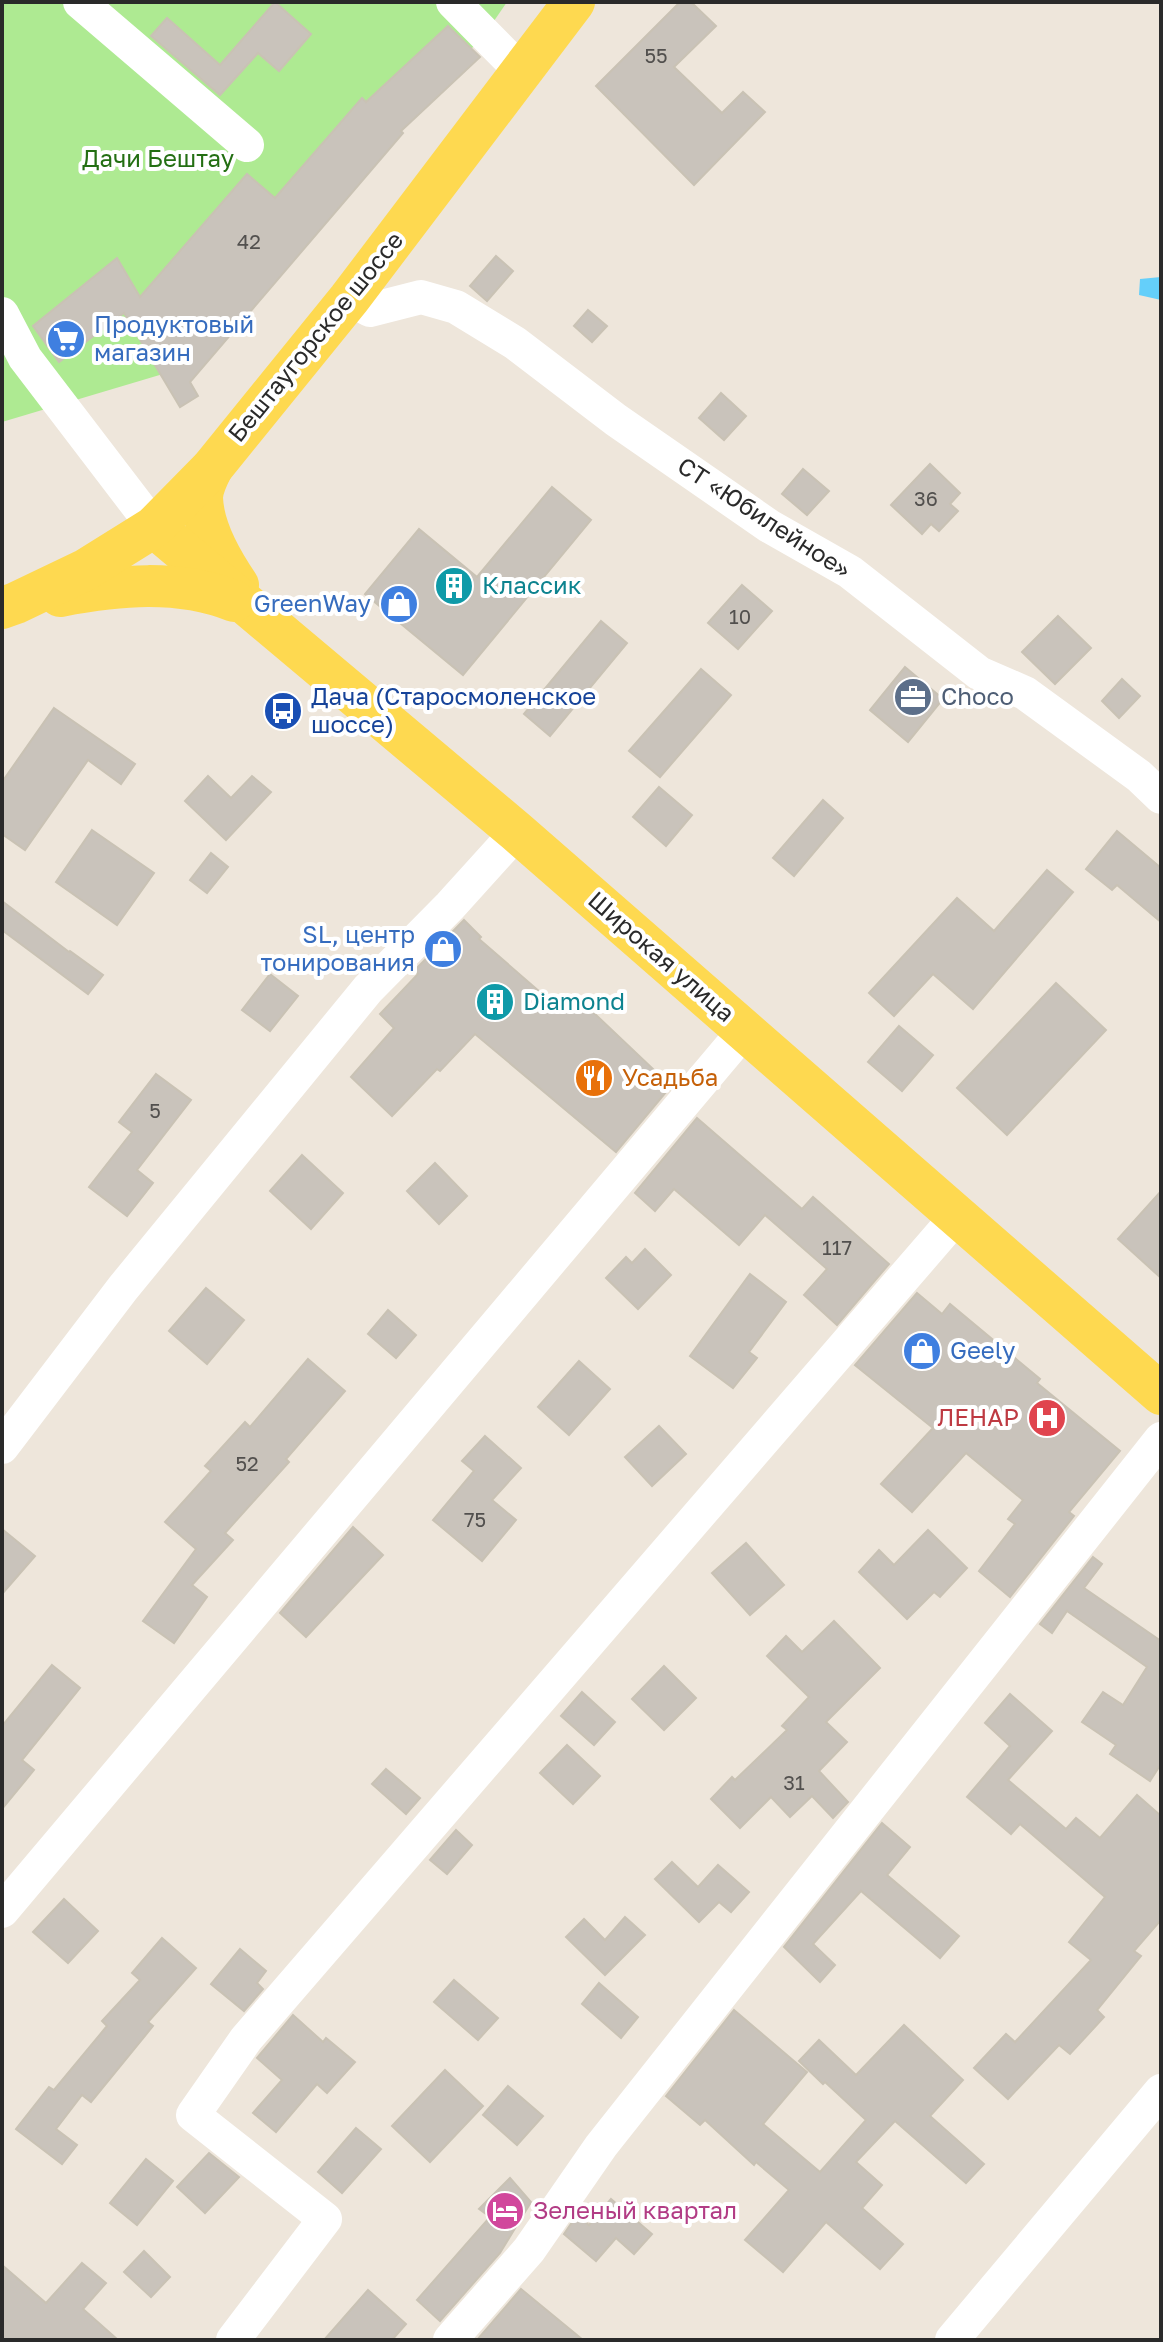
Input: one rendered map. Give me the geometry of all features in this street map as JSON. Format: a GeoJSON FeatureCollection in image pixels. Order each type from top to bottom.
{"type":"FeatureCollection","features":[{"type":"Feature","properties":{"kind":"main road","name":"Бештаугорское шоссе"},"geometry":{"type":"LineString","coordinates":[[9,606],[85,570],[154,527],[212,468],[349,299],[574,2]]}},
{"type":"Feature","properties":{"kind":"main road"},"geometry":{"type":"LineString","coordinates":[[212,468],[202,498],[208,530],[222,561],[254,609]]}},
{"type":"Feature","properties":{"kind":"main road","name":"Широкая улица"},"geometry":{"type":"LineString","coordinates":[[154,527],[517,832],[1161,1394]]}},
{"type":"Feature","properties":{"kind":"main road"},"geometry":{"type":"LineString","coordinates":[[9,606],[113,586],[180,587],[217,594],[254,609]]}},
{"type":"Feature","properties":{"kind":"street"},"geometry":{"type":"LineString","coordinates":[[80,2],[247,145]]}},
{"type":"Feature","properties":{"kind":"street"},"geometry":{"type":"LineString","coordinates":[[453,2],[522,72]]}},
{"type":"Feature","properties":{"kind":"street","name":"СТ «Юбилейное»"},"geometry":{"type":"LineString","coordinates":[[349,299],[370,310],[421,297],[456,307],[515,343],[616,420],[769,526],[850,572],[979,673],[1025,693],[1139,776],[1161,797]]}},
{"type":"Feature","properties":{"kind":"street"},"geometry":{"type":"LineString","coordinates":[[2,314],[25,358],[154,527]]}},
{"type":"Feature","properties":{"kind":"street"},"geometry":{"type":"LineString","coordinates":[[2,1447],[123,1288],[368,989],[517,832]]}},
{"type":"Feature","properties":{"kind":"street"},"geometry":{"type":"LineString","coordinates":[[2,1911],[745,1030]]}},
{"type":"Feature","properties":{"kind":"street"},"geometry":{"type":"LineString","coordinates":[[233,2340],[325,2219],[193,2115],[246,2039],[957,1216]]}},
{"type":"Feature","properties":{"kind":"street"},"geometry":{"type":"LineString","coordinates":[[450,2340],[529,2250],[601,2146],[1161,1439]]}},
{"type":"Feature","properties":{"kind":"street"},"geometry":{"type":"LineString","coordinates":[[952,2340],[1159,2098]]}},
{"type":"Feature","properties":{"kind":"green space","name":"Дачи Бештау"},"geometry":{"type":"Polygon","coordinates":[[[2,2],[507,2],[485,34],[173,371],[2,422],[2,2]]]}},
{"type":"Feature","properties":{"kind":"water"},"geometry":{"type":"Polygon","coordinates":[[[1161,277],[1161,300],[1139,295],[1140,279],[1161,277]]]}},
{"type":"Feature","properties":{"kind":"building"},"geometry":{"type":"Polygon","coordinates":[[[275,2],[311,34],[279,71],[258,53],[220,95],[151,36],[167,18],[220,65],[275,2]]]}},
{"type":"Feature","properties":{"kind":"building"},"geometry":{"type":"Polygon","coordinates":[[[680,2],[691,2],[716,26],[674,67],[722,113],[743,92],[765,112],[694,185],[596,86],[680,2]]]}},
{"type":"Feature","properties":{"kind":"building"},"geometry":{"type":"Polygon","coordinates":[[[448,26],[480,57],[401,131],[403,133],[190,382],[198,396],[180,407],[124,313],[59,362],[33,326],[117,258],[140,297],[247,174],[275,198],[362,98],[366,102],[448,26]]]}},
{"type":"Feature","properties":{"kind":"building"},"geometry":{"type":"Polygon","coordinates":[[[496,256],[513,271],[487,301],[470,286],[496,256]]]}},
{"type":"Feature","properties":{"kind":"building"},"geometry":{"type":"Polygon","coordinates":[[[588,310],[607,326],[592,342],[574,326],[588,310]]]}},
{"type":"Feature","properties":{"kind":"building"},"geometry":{"type":"Polygon","coordinates":[[[721,393],[746,416],[724,440],[699,418],[721,393]]]}},
{"type":"Feature","properties":{"kind":"building"},"geometry":{"type":"Polygon","coordinates":[[[930,464],[960,493],[950,504],[958,511],[939,531],[931,524],[922,534],[891,505],[930,464]]]}},
{"type":"Feature","properties":{"kind":"building"},"geometry":{"type":"Polygon","coordinates":[[[803,469],[829,491],[807,515],[782,494],[803,469]]]}},
{"type":"Feature","properties":{"kind":"building","name":"Классик"},"geometry":{"type":"Polygon","coordinates":[[[552,487],[591,520],[463,675],[365,594],[419,529],[477,577],[552,487]]]}},
{"type":"Feature","properties":{"kind":"building"},"geometry":{"type":"Polygon","coordinates":[[[742,585],[772,611],[738,649],[708,623],[742,585]]]}},
{"type":"Feature","properties":{"kind":"building"},"geometry":{"type":"Polygon","coordinates":[[[1058,616],[1091,648],[1055,684],[1022,652],[1058,616]]]}},
{"type":"Feature","properties":{"kind":"building"},"geometry":{"type":"Polygon","coordinates":[[[601,621],[627,643],[550,736],[524,714],[601,621]]]}},
{"type":"Feature","properties":{"kind":"building"},"geometry":{"type":"Polygon","coordinates":[[[905,667],[943,699],[908,742],[870,710],[905,667]]]}},
{"type":"Feature","properties":{"kind":"building"},"geometry":{"type":"Polygon","coordinates":[[[701,669],[731,695],[660,777],[629,751],[701,669]]]}},
{"type":"Feature","properties":{"kind":"building"},"geometry":{"type":"Polygon","coordinates":[[[1122,679],[1140,696],[1119,718],[1102,701],[1122,679]]]}},
{"type":"Feature","properties":{"kind":"building"},"geometry":{"type":"Polygon","coordinates":[[[54,708],[135,764],[121,784],[88,760],[25,850],[2,834],[2,782],[54,708]]]}},
{"type":"Feature","properties":{"kind":"building"},"geometry":{"type":"Polygon","coordinates":[[[208,776],[231,798],[252,776],[271,792],[226,840],[185,801],[208,776]]]}},
{"type":"Feature","properties":{"kind":"building"},"geometry":{"type":"Polygon","coordinates":[[[659,787],[692,815],[666,846],[633,817],[659,787]]]}},
{"type":"Feature","properties":{"kind":"building"},"geometry":{"type":"Polygon","coordinates":[[[823,800],[843,818],[794,876],[773,858],[823,800]]]}},
{"type":"Feature","properties":{"kind":"building"},"geometry":{"type":"Polygon","coordinates":[[[92,830],[154,873],[117,925],[56,882],[92,830]]]}},
{"type":"Feature","properties":{"kind":"building"},"geometry":{"type":"Polygon","coordinates":[[[1117,831],[1161,868],[1161,922],[1117,885],[1112,890],[1086,869],[1117,831]]]}},
{"type":"Feature","properties":{"kind":"building"},"geometry":{"type":"Polygon","coordinates":[[[211,853],[228,867],[207,893],[190,880],[211,853]]]}},
{"type":"Feature","properties":{"kind":"building"},"geometry":{"type":"Polygon","coordinates":[[[1047,870],[1073,892],[973,1009],[933,974],[894,1016],[869,993],[957,898],[994,931],[1047,870]]]}},
{"type":"Feature","properties":{"kind":"building"},"geometry":{"type":"Polygon","coordinates":[[[2,901],[103,975],[88,994],[2,930],[2,901]]]}},
{"type":"Feature","properties":{"kind":"building"},"geometry":{"type":"Polygon","coordinates":[[[464,920],[481,937],[479,939],[563,1012],[576,996],[671,1086],[616,1152],[475,1034],[392,1116],[351,1077],[394,1028],[380,1014],[418,974],[414,971],[464,920]]]}},
{"type":"Feature","properties":{"kind":"building"},"geometry":{"type":"Polygon","coordinates":[[[270,974],[298,996],[270,1031],[242,1010],[270,974]]]}},
{"type":"Feature","properties":{"kind":"building"},"geometry":{"type":"Polygon","coordinates":[[[1056,983],[1106,1030],[1007,1135],[957,1088],[1056,983]]]}},
{"type":"Feature","properties":{"kind":"building"},"geometry":{"type":"Polygon","coordinates":[[[899,1026],[933,1055],[902,1091],[868,1062],[899,1026]]]}},
{"type":"Feature","properties":{"kind":"building"},"geometry":{"type":"Polygon","coordinates":[[[156,1074],[191,1100],[137,1170],[153,1183],[127,1216],[89,1187],[132,1132],[119,1122],[156,1074]]]}},
{"type":"Feature","properties":{"kind":"building"},"geometry":{"type":"Polygon","coordinates":[[[697,1118],[802,1209],[813,1197],[889,1264],[837,1325],[804,1295],[827,1269],[765,1215],[739,1245],[674,1189],[655,1211],[635,1193],[697,1118]]]}},
{"type":"Feature","properties":{"kind":"building"},"geometry":{"type":"Polygon","coordinates":[[[302,1155],[343,1193],[311,1229],[270,1191],[302,1155]]]}},
{"type":"Feature","properties":{"kind":"building"},"geometry":{"type":"Polygon","coordinates":[[[435,1163],[467,1196],[439,1224],[407,1191],[435,1163]]]}},
{"type":"Feature","properties":{"kind":"building"},"geometry":{"type":"Polygon","coordinates":[[[1161,1191],[1161,1278],[1118,1239],[1161,1191]]]}},
{"type":"Feature","properties":{"kind":"building"},"geometry":{"type":"Polygon","coordinates":[[[645,1249],[671,1275],[638,1309],[606,1278],[626,1257],[632,1263],[645,1249]]]}},
{"type":"Feature","properties":{"kind":"building"},"geometry":{"type":"Polygon","coordinates":[[[750,1274],[786,1302],[749,1352],[757,1358],[733,1388],[690,1356],[750,1274]]]}},
{"type":"Feature","properties":{"kind":"building"},"geometry":{"type":"Polygon","coordinates":[[[206,1288],[244,1320],[207,1364],[169,1331],[206,1288]]]}},
{"type":"Feature","properties":{"kind":"building"},"geometry":{"type":"Polygon","coordinates":[[[917,1293],[942,1314],[950,1304],[1040,1379],[1037,1383],[1120,1451],[1069,1512],[1074,1516],[1010,1597],[979,1571],[1015,1524],[1008,1519],[1023,1500],[966,1453],[912,1512],[881,1484],[933,1428],[855,1365],[917,1293]]]}},
{"type":"Feature","properties":{"kind":"building"},"geometry":{"type":"Polygon","coordinates":[[[388,1310],[416,1335],[396,1358],[368,1334],[388,1310]]]}},
{"type":"Feature","properties":{"kind":"building"},"geometry":{"type":"Polygon","coordinates":[[[308,1359],[345,1391],[286,1459],[289,1462],[225,1533],[233,1540],[192,1585],[207,1597],[174,1643],[143,1621],[196,1549],[165,1522],[211,1471],[205,1466],[245,1422],[250,1427],[308,1359]]]}},
{"type":"Feature","properties":{"kind":"building"},"geometry":{"type":"Polygon","coordinates":[[[579,1361],[610,1389],[569,1435],[538,1407],[579,1361]]]}},
{"type":"Feature","properties":{"kind":"building"},"geometry":{"type":"Polygon","coordinates":[[[659,1426],[686,1454],[652,1486],[625,1457],[659,1426]]]}},
{"type":"Feature","properties":{"kind":"building"},"geometry":{"type":"Polygon","coordinates":[[[485,1436],[521,1468],[492,1500],[516,1520],[482,1561],[433,1520],[474,1471],[462,1461],[485,1436]]]}},
{"type":"Feature","properties":{"kind":"building"},"geometry":{"type":"Polygon","coordinates":[[[353,1527],[383,1555],[306,1637],[280,1613],[353,1527]]]}},
{"type":"Feature","properties":{"kind":"building"},"geometry":{"type":"Polygon","coordinates":[[[2,1529],[35,1556],[2,1594],[2,1529]]]}},
{"type":"Feature","properties":{"kind":"building"},"geometry":{"type":"Polygon","coordinates":[[[928,1530],[967,1568],[940,1597],[934,1592],[907,1619],[859,1572],[879,1550],[894,1565],[928,1530]]]}},
{"type":"Feature","properties":{"kind":"building"},"geometry":{"type":"Polygon","coordinates":[[[746,1543],[784,1585],[750,1615],[712,1573],[746,1543]]]}},
{"type":"Feature","properties":{"kind":"building"},"geometry":{"type":"Polygon","coordinates":[[[1093,1557],[1102,1564],[1084,1588],[1161,1641],[1161,1764],[1150,1781],[1110,1754],[1116,1745],[1082,1722],[1103,1692],[1123,1705],[1147,1667],[1067,1611],[1052,1633],[1040,1624],[1093,1557]]]}},
{"type":"Feature","properties":{"kind":"building"},"geometry":{"type":"Polygon","coordinates":[[[834,1621],[880,1668],[826,1722],[847,1742],[819,1771],[848,1802],[833,1818],[812,1796],[790,1817],[771,1797],[740,1828],[711,1799],[787,1730],[782,1726],[809,1697],[767,1656],[786,1636],[802,1652],[834,1621]]]}},
{"type":"Feature","properties":{"kind":"building"},"geometry":{"type":"Polygon","coordinates":[[[52,1665],[80,1688],[22,1760],[34,1770],[2,1809],[2,1726],[52,1665]]]}},
{"type":"Feature","properties":{"kind":"building"},"geometry":{"type":"Polygon","coordinates":[[[664,1666],[696,1698],[664,1730],[632,1699],[664,1666]]]}},
{"type":"Feature","properties":{"kind":"building"},"geometry":{"type":"Polygon","coordinates":[[[582,1692],[615,1722],[594,1745],[561,1716],[582,1692]]]}},
{"type":"Feature","properties":{"kind":"building"},"geometry":{"type":"Polygon","coordinates":[[[1010,1694],[1052,1731],[1008,1780],[1066,1829],[1076,1818],[1100,1838],[1137,1795],[1161,1816],[1161,1920],[1134,1951],[1141,1956],[1097,2010],[1104,2017],[1070,2054],[1059,2045],[1008,2099],[974,2068],[1006,2034],[1015,2042],[1091,1960],[1069,1942],[1105,1897],[1020,1824],[1011,1834],[967,1797],[1010,1746],[985,1723],[1010,1694]]]}},
{"type":"Feature","properties":{"kind":"building"},"geometry":{"type":"Polygon","coordinates":[[[567,1745],[600,1776],[573,1804],[540,1773],[567,1745]]]}},
{"type":"Feature","properties":{"kind":"building"},"geometry":{"type":"Polygon","coordinates":[[[386,1769],[420,1798],[406,1814],[372,1784],[386,1769]]]}},
{"type":"Feature","properties":{"kind":"building"},"geometry":{"type":"Polygon","coordinates":[[[882,1823],[910,1847],[887,1875],[959,1936],[940,1958],[861,1891],[813,1944],[835,1965],[820,1982],[784,1947],[882,1823]]]}},
{"type":"Feature","properties":{"kind":"building"},"geometry":{"type":"Polygon","coordinates":[[[456,1830],[472,1845],[447,1874],[430,1860],[456,1830]]]}},
{"type":"Feature","properties":{"kind":"building"},"geometry":{"type":"Polygon","coordinates":[[[672,1862],[698,1887],[718,1865],[749,1892],[731,1912],[719,1902],[699,1922],[655,1879],[672,1862]]]}},
{"type":"Feature","properties":{"kind":"building"},"geometry":{"type":"Polygon","coordinates":[[[64,1899],[98,1931],[68,1963],[33,1932],[64,1899]]]}},
{"type":"Feature","properties":{"kind":"building"},"geometry":{"type":"Polygon","coordinates":[[[625,1917],[645,1935],[605,1975],[566,1937],[584,1919],[605,1940],[625,1917]]]}},
{"type":"Feature","properties":{"kind":"building"},"geometry":{"type":"Polygon","coordinates":[[[162,1938],[196,1968],[148,2022],[153,2026],[91,2102],[82,2095],[56,2129],[77,2145],[62,2164],[16,2129],[49,2087],[54,2090],[107,2026],[102,2021],[140,1980],[132,1973],[162,1938]]]}},
{"type":"Feature","properties":{"kind":"building"},"geometry":{"type":"Polygon","coordinates":[[[240,1949],[266,1971],[257,1983],[263,1989],[244,2011],[211,1984],[240,1949]]]}},
{"type":"Feature","properties":{"kind":"building"},"geometry":{"type":"Polygon","coordinates":[[[454,1980],[498,2018],[478,2040],[434,2002],[454,1980]]]}},
{"type":"Feature","properties":{"kind":"building"},"geometry":{"type":"Polygon","coordinates":[[[599,1983],[638,2017],[621,2038],[582,2004],[599,1983]]]}},
{"type":"Feature","properties":{"kind":"building"},"geometry":{"type":"Polygon","coordinates":[[[734,2010],[807,2072],[763,2124],[820,2172],[866,2120],[799,2061],[819,2040],[856,2075],[904,2025],[963,2080],[930,2116],[984,2164],[966,2183],[895,2121],[856,2162],[882,2185],[862,2208],[903,2244],[880,2269],[826,2222],[783,2272],[745,2240],[789,2190],[756,2162],[754,2165],[705,2120],[700,2125],[666,2096],[734,2010]]]}},
{"type":"Feature","properties":{"kind":"building"},"geometry":{"type":"Polygon","coordinates":[[[293,2015],[323,2042],[326,2038],[355,2062],[327,2093],[317,2084],[276,2132],[253,2113],[282,2080],[257,2058],[293,2015]]]}},
{"type":"Feature","properties":{"kind":"building"},"geometry":{"type":"Polygon","coordinates":[[[445,2070],[483,2106],[430,2162],[392,2126],[445,2070]]]}},
{"type":"Feature","properties":{"kind":"building"},"geometry":{"type":"Polygon","coordinates":[[[508,2086],[543,2116],[517,2145],[483,2115],[508,2086]]]}},
{"type":"Feature","properties":{"kind":"building"},"geometry":{"type":"Polygon","coordinates":[[[356,2128],[381,2149],[342,2193],[318,2172],[356,2128]]]}},
{"type":"Feature","properties":{"kind":"building"},"geometry":{"type":"Polygon","coordinates":[[[209,2153],[239,2177],[205,2213],[177,2187],[209,2153]]]}},
{"type":"Feature","properties":{"kind":"building"},"geometry":{"type":"Polygon","coordinates":[[[146,2159],[173,2181],[137,2225],[110,2203],[146,2159]]]}},
{"type":"Feature","properties":{"kind":"building"},"geometry":{"type":"Polygon","coordinates":[[[510,2178],[531,2202],[500,2253],[440,2321],[417,2300],[490,2217],[479,2209],[510,2178]]]}},
{"type":"Feature","properties":{"kind":"building"},"geometry":{"type":"Polygon","coordinates":[[[611,2199],[652,2234],[634,2254],[616,2238],[596,2261],[564,2234],[577,2215],[589,2225],[611,2199]]]}},
{"type":"Feature","properties":{"kind":"building"},"geometry":{"type":"Polygon","coordinates":[[[144,2251],[170,2277],[151,2297],[124,2272],[144,2251]]]}},
{"type":"Feature","properties":{"kind":"building"},"geometry":{"type":"Polygon","coordinates":[[[82,2263],[106,2283],[83,2309],[118,2340],[2,2340],[2,2265],[46,2303],[82,2263]]]}},
{"type":"Feature","properties":{"kind":"building"},"geometry":{"type":"Polygon","coordinates":[[[521,2289],[583,2340],[477,2340],[521,2289]]]}},
{"type":"Feature","properties":{"kind":"building"},"geometry":{"type":"Polygon","coordinates":[[[368,2290],[406,2324],[392,2340],[324,2340],[368,2290]]]}},
{"type":"Feature","properties":{"kind":"place","name":"Продуктовый магазин"},"geometry":{"type":"Point","coordinates":[66,339]}},
{"type":"Feature","properties":{"kind":"place","name":"Классик"},"geometry":{"type":"Point","coordinates":[454,586]}},
{"type":"Feature","properties":{"kind":"place","name":"GreenWay"},"geometry":{"type":"Point","coordinates":[399,604]}},
{"type":"Feature","properties":{"kind":"place","name":"Choco"},"geometry":{"type":"Point","coordinates":[913,697]}},
{"type":"Feature","properties":{"kind":"place","name":"Дача (Старосмоленское шоссе)"},"geometry":{"type":"Point","coordinates":[283,711]}},
{"type":"Feature","properties":{"kind":"place","name":"SL, центр тонирования"},"geometry":{"type":"Point","coordinates":[443,949]}},
{"type":"Feature","properties":{"kind":"place","name":"Diamond"},"geometry":{"type":"Point","coordinates":[495,1002]}},
{"type":"Feature","properties":{"kind":"place","name":"Усадьба"},"geometry":{"type":"Point","coordinates":[594,1078]}},
{"type":"Feature","properties":{"kind":"place","name":"Geely"},"geometry":{"type":"Point","coordinates":[922,1351]}},
{"type":"Feature","properties":{"kind":"place","name":"ЛЕНАР"},"geometry":{"type":"Point","coordinates":[1047,1418]}},
{"type":"Feature","properties":{"kind":"place","name":"Зеленый квартал"},"geometry":{"type":"Point","coordinates":[505,2211]}}]}
